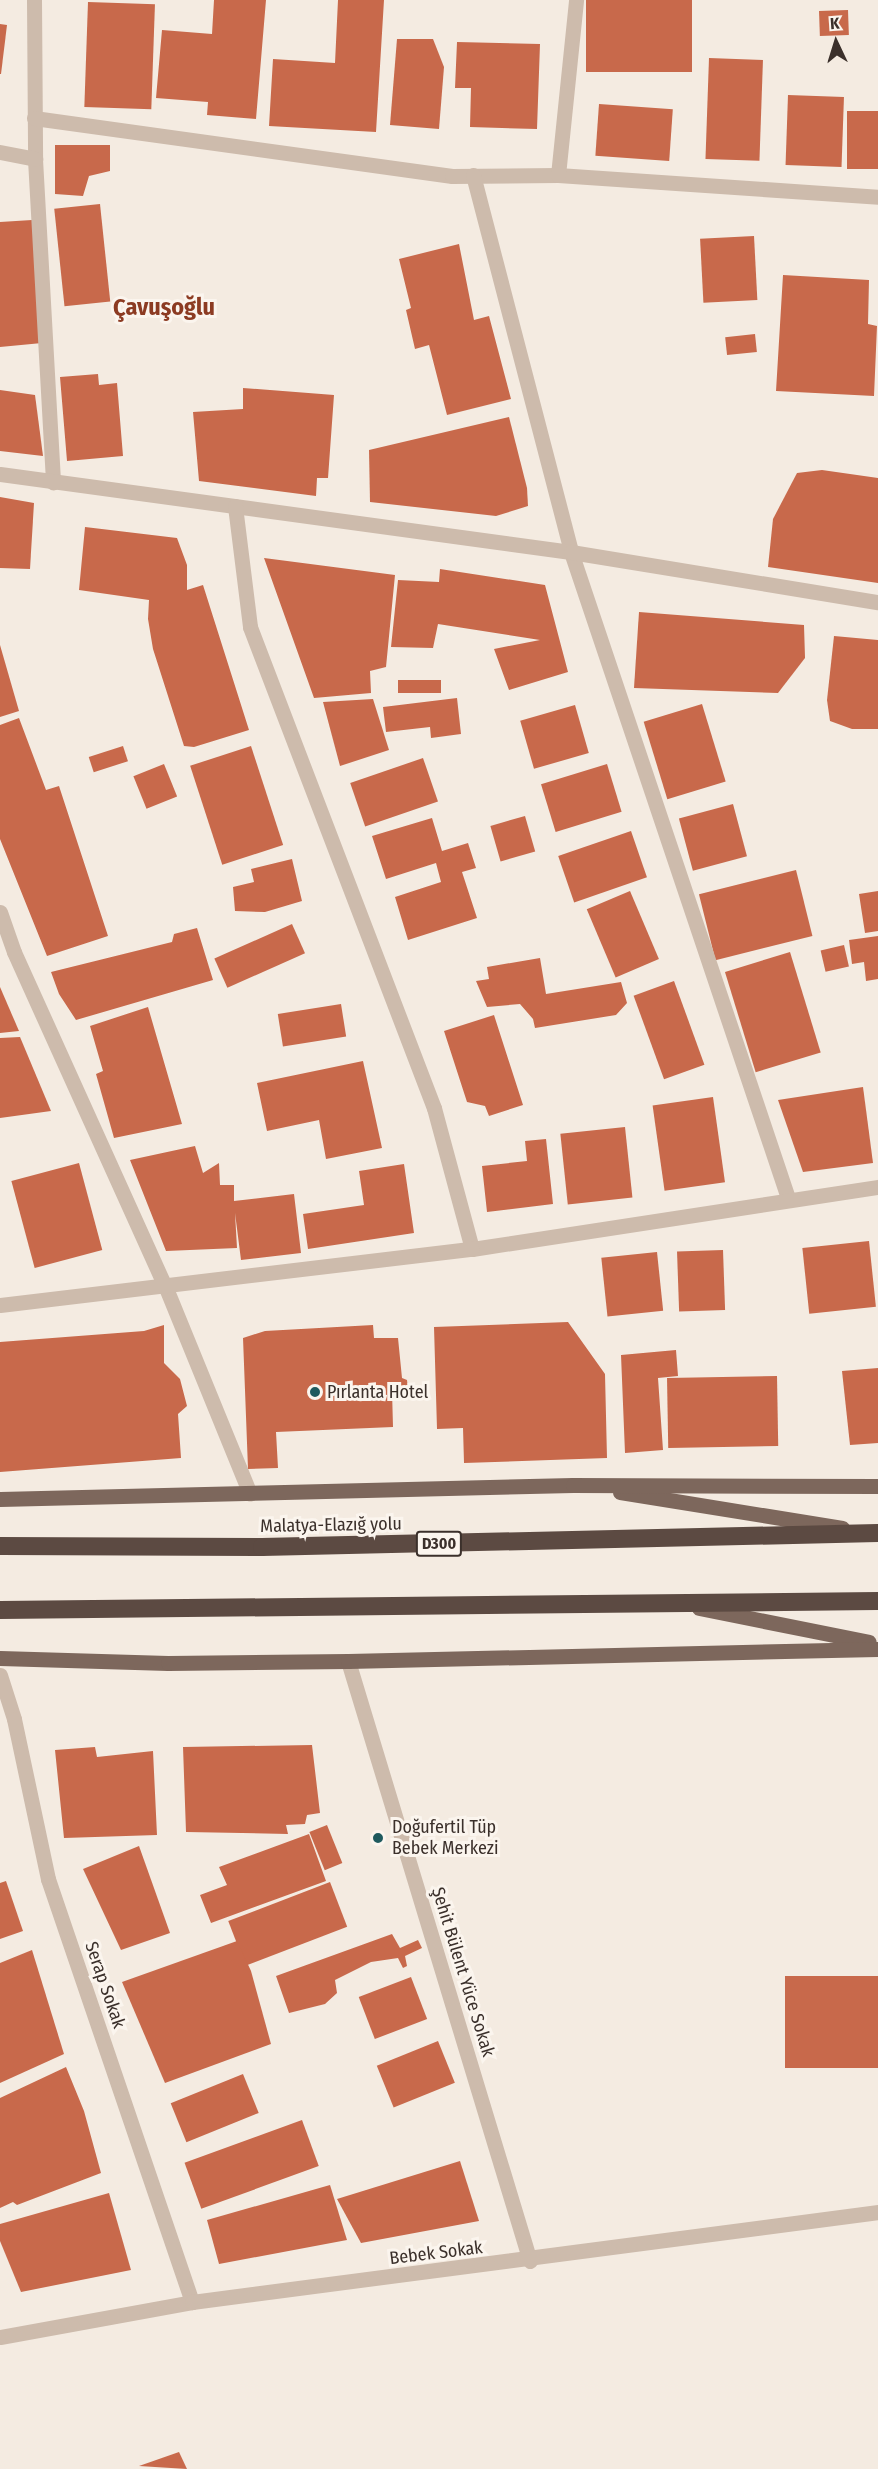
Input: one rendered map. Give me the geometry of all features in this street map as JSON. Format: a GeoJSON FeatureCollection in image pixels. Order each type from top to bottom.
{"type":"FeatureCollection","features":[{"type":"Feature","properties":{"kind":"highway","name":"Malatya-Elazığ yolu"},"geometry":{"type":"LineString","coordinates":[[0,1546],[273,1547],[875,1533]]}},
{"type":"Feature","properties":{"kind":"highway"},"geometry":{"type":"LineString","coordinates":[[0,1610],[878,1601]]}},
{"type":"Feature","properties":{"kind":"main road"},"geometry":{"type":"LineString","coordinates":[[573,1485],[875,1533]]}},
{"type":"Feature","properties":{"kind":"main road"},"geometry":{"type":"LineString","coordinates":[[0,1499],[573,1485],[878,1486]]}},
{"type":"Feature","properties":{"kind":"main road"},"geometry":{"type":"LineString","coordinates":[[678,1604],[878,1644]]}},
{"type":"Feature","properties":{"kind":"main road"},"geometry":{"type":"LineString","coordinates":[[0,1658],[348,1661],[878,1648]]}},
{"type":"Feature","properties":{"kind":"street"},"geometry":{"type":"LineString","coordinates":[[34,0],[33,118],[53,482]]}},
{"type":"Feature","properties":{"kind":"street"},"geometry":{"type":"LineString","coordinates":[[558,175],[576,0]]}},
{"type":"Feature","properties":{"kind":"street"},"geometry":{"type":"LineString","coordinates":[[33,118],[452,176],[558,175],[878,196]]}},
{"type":"Feature","properties":{"kind":"street"},"geometry":{"type":"LineString","coordinates":[[0,152],[35,159]]}},
{"type":"Feature","properties":{"kind":"street"},"geometry":{"type":"LineString","coordinates":[[473,176],[571,552],[788,1198]]}},
{"type":"Feature","properties":{"kind":"street"},"geometry":{"type":"LineString","coordinates":[[0,474],[571,552],[878,602]]}},
{"type":"Feature","properties":{"kind":"street"},"geometry":{"type":"LineString","coordinates":[[235,506],[250,627],[434,1108],[472,1249]]}},
{"type":"Feature","properties":{"kind":"street"},"geometry":{"type":"LineString","coordinates":[[0,912],[7,952],[166,1288],[250,1494]]}},
{"type":"Feature","properties":{"kind":"street"},"geometry":{"type":"LineString","coordinates":[[0,1305],[166,1288],[472,1249],[788,1198],[878,1187]]}},
{"type":"Feature","properties":{"kind":"street","name":"Şehit Bülent Yüce Sokak"},"geometry":{"type":"LineString","coordinates":[[348,1661],[530,2261]]}},
{"type":"Feature","properties":{"kind":"street","name":"Serap Sokak"},"geometry":{"type":"LineString","coordinates":[[0,1675],[14,1719],[48,1879],[192,2302]]}},
{"type":"Feature","properties":{"kind":"street","name":"Bebek Sokak"},"geometry":{"type":"LineString","coordinates":[[0,2337],[192,2302],[530,2261],[878,2212]]}},
{"type":"Feature","properties":{"kind":"building"},"geometry":{"type":"Polygon","coordinates":[[[214,0],[266,0],[256,119],[207,115],[208,102],[156,98],[162,30],[212,34],[214,0]]]}},
{"type":"Feature","properties":{"kind":"building"},"geometry":{"type":"Polygon","coordinates":[[[338,0],[384,0],[376,132],[269,126],[273,59],[335,63],[338,0]]]}},
{"type":"Feature","properties":{"kind":"building"},"geometry":{"type":"Polygon","coordinates":[[[586,0],[692,0],[692,72],[586,72],[586,0]]]}},
{"type":"Feature","properties":{"kind":"building"},"geometry":{"type":"Polygon","coordinates":[[[88,2],[155,4],[151,109],[84,107],[88,2]]]}},
{"type":"Feature","properties":{"kind":"building"},"geometry":{"type":"Polygon","coordinates":[[[848,10],[849,35],[820,36],[819,11],[848,10]]]}},
{"type":"Feature","properties":{"kind":"building"},"geometry":{"type":"Polygon","coordinates":[[[0,24],[7,25],[1,74],[0,74],[0,24]]]}},
{"type":"Feature","properties":{"kind":"building"},"geometry":{"type":"Polygon","coordinates":[[[397,39],[433,39],[444,67],[439,129],[390,125],[397,39]]]}},
{"type":"Feature","properties":{"kind":"building"},"geometry":{"type":"Polygon","coordinates":[[[457,42],[540,44],[537,129],[470,127],[471,88],[455,88],[457,42]]]}},
{"type":"Feature","properties":{"kind":"building"},"geometry":{"type":"Polygon","coordinates":[[[709,58],[763,60],[759,161],[705,159],[709,58]]]}},
{"type":"Feature","properties":{"kind":"building"},"geometry":{"type":"Polygon","coordinates":[[[788,95],[844,97],[842,167],[786,165],[788,95]]]}},
{"type":"Feature","properties":{"kind":"building"},"geometry":{"type":"Polygon","coordinates":[[[599,104],[673,109],[669,161],[595,156],[599,104]]]}},
{"type":"Feature","properties":{"kind":"building"},"geometry":{"type":"Polygon","coordinates":[[[847,111],[878,111],[878,169],[847,169],[847,111]]]}},
{"type":"Feature","properties":{"kind":"building"},"geometry":{"type":"Polygon","coordinates":[[[55,145],[110,145],[110,171],[89,176],[83,196],[55,194],[55,145]]]}},
{"type":"Feature","properties":{"kind":"building"},"geometry":{"type":"Polygon","coordinates":[[[100,204],[110,301],[64,306],[54,209],[100,204]]]}},
{"type":"Feature","properties":{"kind":"building"},"geometry":{"type":"Polygon","coordinates":[[[32,220],[42,343],[0,347],[0,222],[32,220]]]}},
{"type":"Feature","properties":{"kind":"building"},"geometry":{"type":"Polygon","coordinates":[[[754,236],[757,300],[703,303],[700,239],[754,236]]]}},
{"type":"Feature","properties":{"kind":"building"},"geometry":{"type":"Polygon","coordinates":[[[459,244],[474,320],[489,316],[511,399],[447,415],[429,345],[415,349],[406,310],[411,308],[399,259],[459,244]]]}},
{"type":"Feature","properties":{"kind":"building"},"geometry":{"type":"Polygon","coordinates":[[[783,275],[869,280],[868,324],[877,326],[874,396],[776,391],[783,275]]]}},
{"type":"Feature","properties":{"kind":"building"},"geometry":{"type":"Polygon","coordinates":[[[755,334],[757,352],[727,355],[725,337],[755,334]]]}},
{"type":"Feature","properties":{"kind":"building"},"geometry":{"type":"Polygon","coordinates":[[[98,374],[99,385],[117,383],[123,456],[67,461],[60,377],[98,374]]]}},
{"type":"Feature","properties":{"kind":"building"},"geometry":{"type":"Polygon","coordinates":[[[243,388],[334,395],[328,478],[317,478],[316,496],[199,481],[193,412],[243,409],[243,388]]]}},
{"type":"Feature","properties":{"kind":"building"},"geometry":{"type":"Polygon","coordinates":[[[0,390],[35,395],[43,456],[0,451],[0,390]]]}},
{"type":"Feature","properties":{"kind":"building"},"geometry":{"type":"Polygon","coordinates":[[[509,417],[527,488],[528,506],[496,516],[370,502],[369,450],[509,417]]]}},
{"type":"Feature","properties":{"kind":"building"},"geometry":{"type":"Polygon","coordinates":[[[822,470],[878,478],[878,583],[768,567],[773,519],[797,473],[822,470]]]}},
{"type":"Feature","properties":{"kind":"building"},"geometry":{"type":"Polygon","coordinates":[[[0,497],[34,503],[30,569],[0,568],[0,497]]]}},
{"type":"Feature","properties":{"kind":"building"},"geometry":{"type":"Polygon","coordinates":[[[85,527],[177,538],[187,565],[187,590],[203,585],[249,730],[194,747],[184,746],[153,649],[148,619],[149,600],[79,590],[85,527]]]}},
{"type":"Feature","properties":{"kind":"building"},"geometry":{"type":"Polygon","coordinates":[[[264,558],[395,575],[386,667],[370,671],[371,693],[314,698],[264,558]]]}},
{"type":"Feature","properties":{"kind":"building"},"geometry":{"type":"Polygon","coordinates":[[[440,569],[545,585],[568,672],[509,690],[494,649],[540,640],[438,624],[433,648],[391,647],[398,580],[439,582],[440,569]]]}},
{"type":"Feature","properties":{"kind":"building"},"geometry":{"type":"Polygon","coordinates":[[[639,612],[804,625],[805,658],[778,693],[634,688],[639,612]]]}},
{"type":"Feature","properties":{"kind":"building"},"geometry":{"type":"Polygon","coordinates":[[[834,636],[878,640],[878,729],[852,729],[830,721],[827,700],[834,636]]]}},
{"type":"Feature","properties":{"kind":"building"},"geometry":{"type":"Polygon","coordinates":[[[0,645],[19,711],[0,717],[0,645]]]}},
{"type":"Feature","properties":{"kind":"building"},"geometry":{"type":"Polygon","coordinates":[[[398,680],[441,680],[441,693],[398,693],[398,680]]]}},
{"type":"Feature","properties":{"kind":"building"},"geometry":{"type":"Polygon","coordinates":[[[457,698],[461,734],[431,738],[430,727],[386,732],[383,707],[457,698]]]}},
{"type":"Feature","properties":{"kind":"building"},"geometry":{"type":"Polygon","coordinates":[[[373,699],[389,750],[340,766],[323,702],[373,699]]]}},
{"type":"Feature","properties":{"kind":"building"},"geometry":{"type":"Polygon","coordinates":[[[702,704],[726,781],[667,799],[644,722],[702,704]]]}},
{"type":"Feature","properties":{"kind":"building"},"geometry":{"type":"Polygon","coordinates":[[[575,705],[589,753],[534,769],[520,721],[575,705]]]}},
{"type":"Feature","properties":{"kind":"building"},"geometry":{"type":"Polygon","coordinates":[[[19,718],[46,790],[59,786],[108,936],[47,956],[0,839],[0,725],[19,718]]]}},
{"type":"Feature","properties":{"kind":"building"},"geometry":{"type":"Polygon","coordinates":[[[123,746],[128,761],[94,772],[89,757],[123,746]]]}},
{"type":"Feature","properties":{"kind":"building"},"geometry":{"type":"Polygon","coordinates":[[[251,746],[283,845],[222,865],[190,766],[251,746]]]}},
{"type":"Feature","properties":{"kind":"building"},"geometry":{"type":"Polygon","coordinates":[[[423,758],[438,801],[365,827],[350,783],[423,758]]]}},
{"type":"Feature","properties":{"kind":"building"},"geometry":{"type":"Polygon","coordinates":[[[164,764],[177,796],[147,809],[133,776],[164,764]]]}},
{"type":"Feature","properties":{"kind":"building"},"geometry":{"type":"Polygon","coordinates":[[[607,764],[622,812],[556,832],[541,784],[607,764]]]}},
{"type":"Feature","properties":{"kind":"building"},"geometry":{"type":"Polygon","coordinates":[[[733,804],[747,856],[693,871],[679,818],[733,804]]]}},
{"type":"Feature","properties":{"kind":"building"},"geometry":{"type":"Polygon","coordinates":[[[525,816],[535,852],[501,861],[490,826],[525,816]]]}},
{"type":"Feature","properties":{"kind":"building"},"geometry":{"type":"Polygon","coordinates":[[[432,818],[442,851],[468,843],[476,868],[462,872],[477,918],[408,940],[395,897],[441,882],[436,863],[386,879],[372,836],[432,818]]]}},
{"type":"Feature","properties":{"kind":"building"},"geometry":{"type":"Polygon","coordinates":[[[631,831],[647,877],[574,902],[558,856],[631,831]]]}},
{"type":"Feature","properties":{"kind":"building"},"geometry":{"type":"Polygon","coordinates":[[[292,859],[302,901],[265,912],[235,911],[233,887],[254,882],[251,869],[292,859]]]}},
{"type":"Feature","properties":{"kind":"building"},"geometry":{"type":"Polygon","coordinates":[[[796,870],[812,936],[715,960],[699,894],[796,870]]]}},
{"type":"Feature","properties":{"kind":"building"},"geometry":{"type":"Polygon","coordinates":[[[630,891],[659,959],[616,977],[587,909],[630,891]]]}},
{"type":"Feature","properties":{"kind":"building"},"geometry":{"type":"Polygon","coordinates":[[[878,891],[878,931],[865,933],[859,894],[878,891]]]}},
{"type":"Feature","properties":{"kind":"building"},"geometry":{"type":"Polygon","coordinates":[[[292,924],[305,953],[227,988],[214,959],[292,924]]]}},
{"type":"Feature","properties":{"kind":"building"},"geometry":{"type":"Polygon","coordinates":[[[197,928],[213,980],[76,1020],[59,994],[51,972],[172,942],[174,934],[197,928]]]}},
{"type":"Feature","properties":{"kind":"building"},"geometry":{"type":"Polygon","coordinates":[[[878,936],[878,979],[866,981],[864,962],[852,964],[849,940],[878,936]]]}},
{"type":"Feature","properties":{"kind":"building"},"geometry":{"type":"Polygon","coordinates":[[[844,945],[849,966],[826,972],[821,950],[844,945]]]}},
{"type":"Feature","properties":{"kind":"building"},"geometry":{"type":"Polygon","coordinates":[[[790,952],[821,1052],[756,1072],[725,972],[790,952]]]}},
{"type":"Feature","properties":{"kind":"building"},"geometry":{"type":"Polygon","coordinates":[[[540,958],[546,994],[621,982],[627,1003],[616,1015],[535,1028],[533,1019],[520,1004],[487,1007],[476,981],[489,979],[487,967],[540,958]]]}},
{"type":"Feature","properties":{"kind":"building"},"geometry":{"type":"Polygon","coordinates":[[[674,981],[704,1065],[664,1079],[634,996],[674,981]]]}},
{"type":"Feature","properties":{"kind":"building"},"geometry":{"type":"Polygon","coordinates":[[[0,987],[19,1031],[0,1033],[0,987]]]}},
{"type":"Feature","properties":{"kind":"building"},"geometry":{"type":"Polygon","coordinates":[[[341,1004],[346,1037],[283,1047],[278,1014],[341,1004]]]}},
{"type":"Feature","properties":{"kind":"building"},"geometry":{"type":"Polygon","coordinates":[[[148,1007],[182,1124],[114,1138],[96,1074],[103,1071],[90,1026],[148,1007]]]}},
{"type":"Feature","properties":{"kind":"building"},"geometry":{"type":"Polygon","coordinates":[[[494,1015],[523,1105],[489,1116],[485,1106],[467,1102],[444,1031],[494,1015]]]}},
{"type":"Feature","properties":{"kind":"building"},"geometry":{"type":"Polygon","coordinates":[[[20,1037],[51,1111],[0,1118],[0,1038],[20,1037]]]}},
{"type":"Feature","properties":{"kind":"building"},"geometry":{"type":"Polygon","coordinates":[[[363,1061],[382,1148],[326,1159],[319,1120],[267,1131],[257,1083],[363,1061]]]}},
{"type":"Feature","properties":{"kind":"building"},"geometry":{"type":"Polygon","coordinates":[[[863,1087],[873,1163],[803,1172],[778,1100],[863,1087]]]}},
{"type":"Feature","properties":{"kind":"building"},"geometry":{"type":"Polygon","coordinates":[[[713,1097],[725,1182],[665,1191],[653,1105],[713,1097]]]}},
{"type":"Feature","properties":{"kind":"building"},"geometry":{"type":"Polygon","coordinates":[[[625,1127],[632,1198],[568,1204],[560,1134],[625,1127]]]}},
{"type":"Feature","properties":{"kind":"building"},"geometry":{"type":"Polygon","coordinates":[[[546,1139],[553,1204],[487,1212],[482,1166],[527,1161],[525,1141],[546,1139]]]}},
{"type":"Feature","properties":{"kind":"building"},"geometry":{"type":"Polygon","coordinates":[[[195,1146],[203,1173],[219,1163],[220,1185],[234,1185],[234,1201],[294,1194],[301,1253],[241,1260],[235,1213],[237,1248],[166,1251],[130,1160],[195,1146]]]}},
{"type":"Feature","properties":{"kind":"building"},"geometry":{"type":"Polygon","coordinates":[[[79,1163],[102,1250],[35,1268],[11,1181],[79,1163]]]}},
{"type":"Feature","properties":{"kind":"building"},"geometry":{"type":"Polygon","coordinates":[[[404,1164],[414,1233],[308,1249],[303,1214],[364,1205],[359,1171],[404,1164]]]}},
{"type":"Feature","properties":{"kind":"building"},"geometry":{"type":"Polygon","coordinates":[[[869,1241],[876,1307],[809,1314],[802,1248],[869,1241]]]}},
{"type":"Feature","properties":{"kind":"building"},"geometry":{"type":"Polygon","coordinates":[[[723,1250],[725,1310],[679,1312],[677,1252],[723,1250]]]}},
{"type":"Feature","properties":{"kind":"building"},"geometry":{"type":"Polygon","coordinates":[[[657,1252],[663,1311],[607,1317],[601,1258],[657,1252]]]}},
{"type":"Feature","properties":{"kind":"building"},"geometry":{"type":"Polygon","coordinates":[[[568,1322],[605,1374],[607,1458],[464,1463],[463,1428],[437,1429],[434,1327],[568,1322]]]}},
{"type":"Feature","properties":{"kind":"building"},"geometry":{"type":"Polygon","coordinates":[[[164,1325],[164,1363],[180,1379],[187,1406],[178,1414],[181,1458],[0,1472],[0,1342],[144,1331],[164,1325]]]}},
{"type":"Feature","properties":{"kind":"building"},"geometry":{"type":"Polygon","coordinates":[[[373,1325],[374,1338],[398,1338],[402,1378],[407,1380],[408,1390],[392,1390],[393,1427],[276,1432],[278,1468],[248,1469],[243,1338],[265,1331],[373,1325]]]}},
{"type":"Feature","properties":{"kind":"building"},"geometry":{"type":"Polygon","coordinates":[[[676,1350],[678,1376],[658,1378],[663,1450],[625,1453],[621,1355],[676,1350]]]}},
{"type":"Feature","properties":{"kind":"building"},"geometry":{"type":"Polygon","coordinates":[[[878,1368],[878,1443],[850,1445],[842,1371],[878,1368]]]}},
{"type":"Feature","properties":{"kind":"building"},"geometry":{"type":"Polygon","coordinates":[[[777,1376],[778,1446],[668,1448],[667,1378],[777,1376]]]}},
{"type":"Feature","properties":{"kind":"building"},"geometry":{"type":"Polygon","coordinates":[[[312,1745],[320,1813],[307,1815],[305,1824],[286,1825],[288,1834],[186,1832],[183,1747],[312,1745]]]}},
{"type":"Feature","properties":{"kind":"building"},"geometry":{"type":"Polygon","coordinates":[[[95,1747],[97,1757],[153,1751],[157,1835],[64,1838],[55,1750],[95,1747]]]}},
{"type":"Feature","properties":{"kind":"building"},"geometry":{"type":"Polygon","coordinates":[[[327,1825],[342,1863],[325,1870],[309,1832],[327,1825]]]}},
{"type":"Feature","properties":{"kind":"building"},"geometry":{"type":"Polygon","coordinates":[[[309,1834],[326,1881],[211,1923],[200,1895],[227,1885],[219,1867],[309,1834]]]}},
{"type":"Feature","properties":{"kind":"building"},"geometry":{"type":"Polygon","coordinates":[[[139,1846],[170,1933],[121,1950],[83,1869],[139,1846]]]}},
{"type":"Feature","properties":{"kind":"building"},"geometry":{"type":"Polygon","coordinates":[[[6,1881],[23,1931],[0,1939],[0,1883],[6,1881]]]}},
{"type":"Feature","properties":{"kind":"building"},"geometry":{"type":"Polygon","coordinates":[[[330,1882],[347,1927],[245,1966],[228,1921],[330,1882]]]}},
{"type":"Feature","properties":{"kind":"building"},"geometry":{"type":"Polygon","coordinates":[[[392,1934],[400,1948],[418,1940],[422,1948],[405,1956],[407,1966],[403,1968],[398,1958],[371,1962],[335,1980],[337,1993],[325,2004],[289,2013],[276,1976],[392,1934]]]}},
{"type":"Feature","properties":{"kind":"building"},"geometry":{"type":"Polygon","coordinates":[[[237,1941],[251,1971],[271,2044],[165,2083],[122,1982],[237,1941]]]}},
{"type":"Feature","properties":{"kind":"building"},"geometry":{"type":"Polygon","coordinates":[[[32,1950],[64,2054],[0,2083],[0,1963],[32,1950]]]}},
{"type":"Feature","properties":{"kind":"building"},"geometry":{"type":"Polygon","coordinates":[[[785,1976],[878,1976],[878,2068],[785,2068],[785,1976]]]}},
{"type":"Feature","properties":{"kind":"building"},"geometry":{"type":"Polygon","coordinates":[[[411,1977],[427,2019],[375,2039],[359,1997],[411,1977]]]}},
{"type":"Feature","properties":{"kind":"building"},"geometry":{"type":"Polygon","coordinates":[[[438,2041],[455,2083],[394,2107],[377,2066],[438,2041]]]}},
{"type":"Feature","properties":{"kind":"building"},"geometry":{"type":"Polygon","coordinates":[[[66,2067],[84,2111],[101,2173],[17,2205],[13,2202],[0,2208],[0,2098],[66,2067]]]}},
{"type":"Feature","properties":{"kind":"building"},"geometry":{"type":"Polygon","coordinates":[[[243,2074],[259,2113],[186,2142],[171,2103],[243,2074]]]}},
{"type":"Feature","properties":{"kind":"building"},"geometry":{"type":"Polygon","coordinates":[[[302,2120],[319,2166],[201,2209],[185,2163],[302,2120]]]}},
{"type":"Feature","properties":{"kind":"building"},"geometry":{"type":"Polygon","coordinates":[[[460,2161],[479,2221],[361,2243],[337,2199],[460,2161]]]}},
{"type":"Feature","properties":{"kind":"building"},"geometry":{"type":"Polygon","coordinates":[[[330,2185],[347,2240],[219,2264],[207,2220],[330,2185]]]}},
{"type":"Feature","properties":{"kind":"building"},"geometry":{"type":"Polygon","coordinates":[[[109,2193],[131,2270],[21,2292],[0,2241],[0,2224],[109,2193]]]}},
{"type":"Feature","properties":{"kind":"building"},"geometry":{"type":"Polygon","coordinates":[[[179,2452],[187,2469],[139,2466],[179,2452]]]}},
{"type":"Feature","properties":{"kind":"place","name":"Pırlanta Hotel"},"geometry":{"type":"Point","coordinates":[315,1392]}},
{"type":"Feature","properties":{"kind":"place","name":"Doğufertil Tüp Bebek Merkezi"},"geometry":{"type":"Point","coordinates":[378,1838]}},
{"type":"Feature","properties":{"kind":"district","name":"Çavuşoğlu"},"geometry":{"type":"Point","coordinates":[164,308]}}]}
